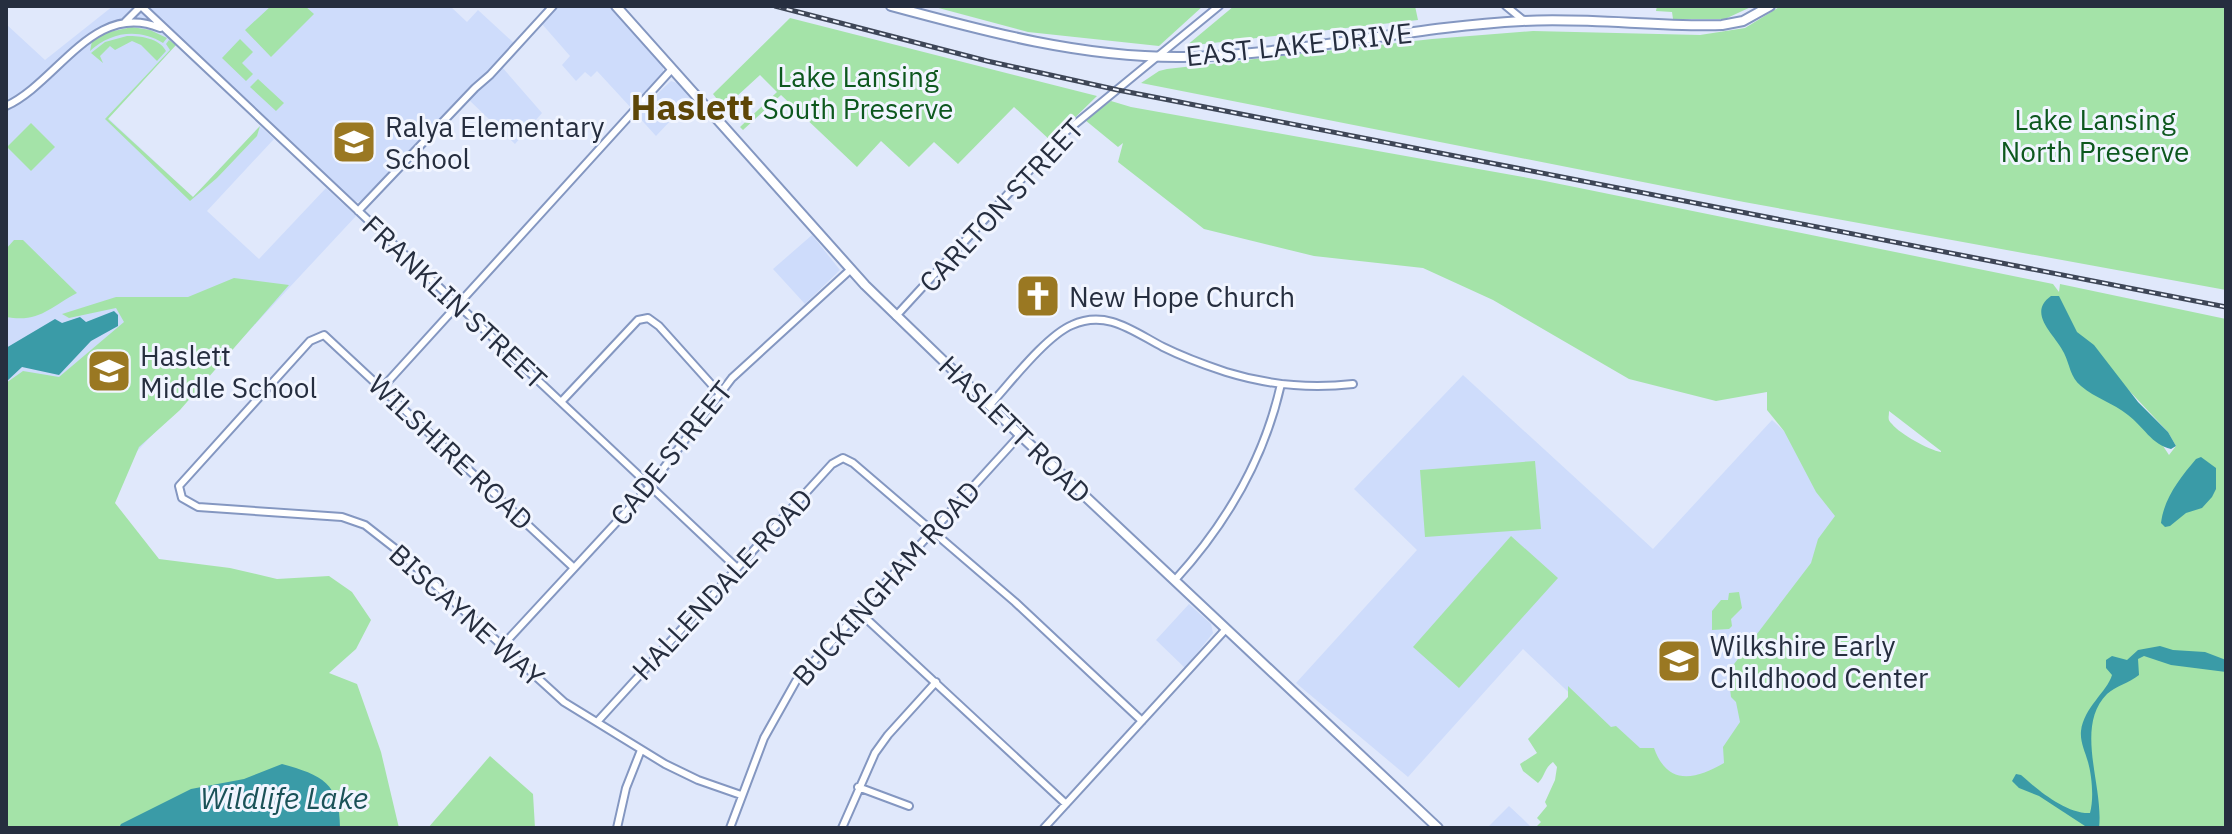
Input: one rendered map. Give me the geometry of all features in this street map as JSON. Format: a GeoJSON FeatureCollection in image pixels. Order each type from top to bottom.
{"type":"FeatureCollection","features":[{"type":"Feature","properties":{"kind":"street","name":"FRANKLIN STREET"},"geometry":{"type":"LineString","coordinates":[[125,22],[141,6],[737,568]]}},
{"type":"Feature","properties":{"kind":"street"},"geometry":{"type":"LineString","coordinates":[[358,211],[553,6]]}},
{"type":"Feature","properties":{"kind":"street","name":"HASLETT ROAD"},"geometry":{"type":"LineString","coordinates":[[616,6],[850,270],[989,406],[1438,828]]}},
{"type":"Feature","properties":{"kind":"street","name":"EAST LAKE DRIVE"},"geometry":{"type":"LineString","coordinates":[[891,6],[999,35],[1095,53],[1160,57],[1253,52],[1523,20],[1722,25],[1743,21],[1770,6]]}},
{"type":"Feature","properties":{"kind":"street","name":"CARLTON STREET"},"geometry":{"type":"LineString","coordinates":[[896,316],[1063,134],[1219,6]]}},
{"type":"Feature","properties":{"kind":"street"},"geometry":{"type":"LineString","coordinates":[[1506,6],[1523,20]]}},
{"type":"Feature","properties":{"kind":"street","name":"FRANKLIN STREET"},"geometry":{"type":"LineString","coordinates":[[6,106],[26,95],[91,35],[125,22],[150,23],[172,36]]}},
{"type":"Feature","properties":{"kind":"street"},"geometry":{"type":"LineString","coordinates":[[383,387],[672,69]]}},
{"type":"Feature","properties":{"kind":"street","name":"CADE STREET"},"geometry":{"type":"LineString","coordinates":[[502,646],[650,486],[746,364],[850,270]]}},
{"type":"Feature","properties":{"kind":"street"},"geometry":{"type":"LineString","coordinates":[[561,402],[638,320],[648,318],[720,394]]}},
{"type":"Feature","properties":{"kind":"street"},"geometry":{"type":"LineString","coordinates":[[989,406],[1059,333],[1080,322],[1095,319],[1122,324],[1175,352],[1226,372],[1281,384],[1325,387],[1353,384]]}},
{"type":"Feature","properties":{"kind":"street","name":"WILSHIRE ROAD"},"geometry":{"type":"LineString","coordinates":[[180,492],[181,483],[310,341],[319,336],[328,337],[574,568]]}},
{"type":"Feature","properties":{"kind":"street"},"geometry":{"type":"LineString","coordinates":[[1175,580],[1215,533],[1247,481],[1268,432],[1281,384]]}},
{"type":"Feature","properties":{"kind":"street","name":"BUCKINGHAM ROAD"},"geometry":{"type":"LineString","coordinates":[[730,828],[764,738],[788,692],[805,669],[1020,435]]}},
{"type":"Feature","properties":{"kind":"street","name":"HALLENDALE ROAD"},"geometry":{"type":"LineString","coordinates":[[597,722],[832,464],[843,458],[853,463],[931,530]]}},
{"type":"Feature","properties":{"kind":"street","name":"BISCAYNE WAY"},"geometry":{"type":"LineString","coordinates":[[180,492],[187,502],[198,507],[342,517],[365,525],[388,542],[552,693],[641,750],[698,780],[741,795]]}},
{"type":"Feature","properties":{"kind":"street"},"geometry":{"type":"LineString","coordinates":[[931,530],[1015,602],[1142,721]]}},
{"type":"Feature","properties":{"kind":"street"},"geometry":{"type":"LineString","coordinates":[[858,611],[1066,804]]}},
{"type":"Feature","properties":{"kind":"street"},"geometry":{"type":"LineString","coordinates":[[1044,828],[1226,629]]}},
{"type":"Feature","properties":{"kind":"street"},"geometry":{"type":"LineString","coordinates":[[842,828],[858,787],[888,735],[936,682]]}},
{"type":"Feature","properties":{"kind":"street"},"geometry":{"type":"LineString","coordinates":[[617,828],[626,788],[641,750]]}},
{"type":"Feature","properties":{"kind":"street"},"geometry":{"type":"LineString","coordinates":[[858,787],[909,806]]}},
{"type":"Feature","properties":{"kind":"shaded area","name":"Haslett Middle School"},"geometry":{"type":"Polygon","coordinates":[[[113,6],[136,6],[176,45],[108,118],[193,197],[260,126],[274,139],[207,211],[259,259],[326,188],[356,216],[6,592],[6,24],[45,60],[113,6]]]}},
{"type":"Feature","properties":{"kind":"shaded area","name":"Ralya Elementary School"},"geometry":{"type":"Polygon","coordinates":[[[147,6],[450,6],[467,22],[478,10],[515,44],[358,202],[352,200],[147,6]]]}},
{"type":"Feature","properties":{"kind":"shaded area"},"geometry":{"type":"Polygon","coordinates":[[[558,6],[609,6],[663,66],[663,73],[632,109],[597,71],[591,77],[585,72],[576,81],[562,65],[570,56],[542,24],[558,6]]]}},
{"type":"Feature","properties":{"kind":"shaded area"},"geometry":{"type":"Polygon","coordinates":[[[502,67],[542,113],[515,144],[468,99],[502,67]]]}},
{"type":"Feature","properties":{"kind":"shaded area"},"geometry":{"type":"Polygon","coordinates":[[[671,81],[677,83],[691,99],[656,136],[636,114],[671,81]]]}},
{"type":"Feature","properties":{"kind":"shaded area"},"geometry":{"type":"Polygon","coordinates":[[[812,235],[840,270],[805,304],[773,269],[812,235]]]}},
{"type":"Feature","properties":{"kind":"shaded area"},"geometry":{"type":"Polygon","coordinates":[[[1463,375],[1653,549],[1772,420],[1816,460],[1858,542],[1762,728],[1702,796],[1682,800],[1523,649],[1408,777],[1296,683],[1417,550],[1354,489],[1463,375]]]}},
{"type":"Feature","properties":{"kind":"shaded area"},"geometry":{"type":"Polygon","coordinates":[[[1189,604],[1211,624],[1213,633],[1185,668],[1156,640],[1189,604]]]}},
{"type":"Feature","properties":{"kind":"shaded area"},"geometry":{"type":"Polygon","coordinates":[[[1509,806],[1523,819],[1532,828],[1487,828],[1509,806]]]}},
{"type":"Feature","properties":{"kind":"green space"},"geometry":{"type":"Polygon","coordinates":[[[271,6],[305,6],[314,14],[271,57],[245,30],[271,6]]]}},
{"type":"Feature","properties":{"kind":"green space"},"geometry":{"type":"Polygon","coordinates":[[[931,6],[1203,6],[1159,46],[1028,32],[931,6]]]}},
{"type":"Feature","properties":{"kind":"green space"},"geometry":{"type":"Polygon","coordinates":[[[1234,6],[1415,6],[1418,20],[1186,46],[1234,6]]]}},
{"type":"Feature","properties":{"kind":"green space"},"geometry":{"type":"Polygon","coordinates":[[[1657,6],[1753,6],[1725,19],[1673,19],[1672,12],[1656,11],[1657,6]]]}},
{"type":"Feature","properties":{"kind":"green space","name":"Lake Lansing North Preserve"},"geometry":{"type":"Polygon","coordinates":[[[1781,6],[2226,6],[2226,290],[1744,202],[1141,83],[1167,69],[1432,39],[1533,31],[1700,35],[1745,28],[1781,6]]]}},
{"type":"Feature","properties":{"kind":"green space","name":"Lake Lansing South Preserve"},"geometry":{"type":"Polygon","coordinates":[[[790,18],[1097,96],[1051,141],[1014,107],[958,164],[934,142],[909,167],[881,141],[857,167],[781,95],[743,130],[740,127],[777,92],[760,75],[724,108],[713,94],[790,18]]]}},
{"type":"Feature","properties":{"kind":"green space"},"geometry":{"type":"Polygon","coordinates":[[[132,27],[150,30],[167,38],[163,43],[144,35],[125,34],[107,40],[90,51],[92,41],[105,33],[132,27]]]}},
{"type":"Feature","properties":{"kind":"green space"},"geometry":{"type":"Polygon","coordinates":[[[127,36],[144,37],[166,51],[157,61],[141,45],[132,41],[115,50],[110,46],[100,56],[103,63],[91,53],[105,42],[127,36]]]}},
{"type":"Feature","properties":{"kind":"green space"},"geometry":{"type":"Polygon","coordinates":[[[240,39],[253,52],[242,63],[253,74],[246,81],[222,58],[240,39]]]}},
{"type":"Feature","properties":{"kind":"green space"},"geometry":{"type":"Polygon","coordinates":[[[169,40],[176,45],[108,119],[193,197],[260,126],[257,136],[190,201],[105,119],[170,50],[166,44],[169,40]]]}},
{"type":"Feature","properties":{"kind":"green space"},"geometry":{"type":"Polygon","coordinates":[[[258,79],[284,103],[276,111],[250,87],[258,79]]]}},
{"type":"Feature","properties":{"kind":"green space"},"geometry":{"type":"Polygon","coordinates":[[[1111,101],[1545,181],[2053,284],[2059,292],[2060,284],[2226,319],[2226,828],[1535,828],[1541,822],[1537,818],[1547,806],[1545,802],[1557,767],[1553,762],[1550,764],[1538,783],[1523,771],[1520,764],[1537,753],[1528,739],[1568,697],[1568,686],[1611,727],[1616,726],[1640,748],[1654,748],[1667,769],[1675,774],[1693,776],[1724,763],[1723,747],[1740,722],[1736,702],[1731,697],[1728,672],[1811,563],[1818,539],[1835,516],[1816,492],[1784,431],[1767,410],[1767,392],[1716,401],[1629,379],[1493,300],[1423,268],[1314,256],[1204,229],[1118,162],[1123,143],[1118,147],[1085,120],[1111,101]],[[2121,382],[2169,455],[2176,446],[2168,432],[2121,382]],[[1889,411],[1889,421],[1901,432],[1941,452],[1941,451],[1889,411]]]}},
{"type":"Feature","properties":{"kind":"green space"},"geometry":{"type":"Polygon","coordinates":[[[31,123],[55,147],[31,171],[7,147],[31,123]]]}},
{"type":"Feature","properties":{"kind":"green space"},"geometry":{"type":"Polygon","coordinates":[[[14,240],[23,240],[77,293],[36,316],[6,317],[6,249],[14,240]]]}},
{"type":"Feature","properties":{"kind":"green space"},"geometry":{"type":"Polygon","coordinates":[[[234,278],[289,285],[180,410],[139,447],[115,503],[159,559],[230,568],[277,579],[329,576],[352,592],[371,620],[356,649],[329,673],[357,684],[381,752],[399,828],[6,828],[6,383],[23,371],[59,377],[124,322],[116,308],[69,318],[62,314],[116,297],[188,297],[234,278]]]}},
{"type":"Feature","properties":{"kind":"green space"},"geometry":{"type":"Polygon","coordinates":[[[1535,461],[1541,529],[1425,537],[1420,470],[1535,461]]]}},
{"type":"Feature","properties":{"kind":"green space"},"geometry":{"type":"Polygon","coordinates":[[[1511,536],[1558,578],[1459,688],[1413,647],[1511,536]]]}},
{"type":"Feature","properties":{"kind":"green space"},"geometry":{"type":"Polygon","coordinates":[[[1739,592],[1742,608],[1731,619],[1732,626],[1712,630],[1712,611],[1721,600],[1728,600],[1729,593],[1739,592]]]}},
{"type":"Feature","properties":{"kind":"green space"},"geometry":{"type":"Polygon","coordinates":[[[490,756],[533,794],[535,828],[428,828],[490,756]]]}},
{"type":"Feature","properties":{"kind":"water"},"geometry":{"type":"Polygon","coordinates":[[[2051,296],[2059,296],[2077,332],[2094,345],[2138,402],[2168,432],[2176,446],[2171,449],[2158,444],[2128,415],[2077,382],[2042,317],[2044,303],[2051,296]]]}},
{"type":"Feature","properties":{"kind":"water"},"geometry":{"type":"Polygon","coordinates":[[[114,311],[118,315],[118,326],[91,341],[59,375],[22,367],[6,382],[6,348],[55,319],[62,323],[80,317],[86,322],[114,311]]]}},
{"type":"Feature","properties":{"kind":"water"},"geometry":{"type":"Polygon","coordinates":[[[2201,457],[2216,468],[2216,489],[2212,497],[2202,508],[2186,513],[2165,527],[2161,523],[2169,497],[2190,466],[2201,457]]]}},
{"type":"Feature","properties":{"kind":"water"},"geometry":{"type":"Polygon","coordinates":[[[2160,646],[2205,652],[2226,660],[2226,672],[2171,665],[2144,656],[2138,659],[2139,675],[2107,694],[2097,708],[2091,740],[2099,828],[2085,826],[2012,781],[2016,774],[2021,775],[2071,810],[2090,813],[2091,781],[2081,731],[2086,715],[2112,675],[2106,668],[2106,660],[2112,656],[2127,660],[2138,650],[2160,646]]]}},
{"type":"Feature","properties":{"kind":"water","name":"Wildlife Lake"},"geometry":{"type":"Polygon","coordinates":[[[282,764],[308,772],[326,783],[337,801],[340,828],[119,828],[121,824],[191,789],[244,779],[282,764]]]}},
{"type":"Feature","properties":{"kind":"railway"},"geometry":{"type":"LineString","coordinates":[[775,6],[987,61],[1118,90],[2226,307]]}},
{"type":"Feature","properties":{"kind":"place","name":"Ralya Elementary School"},"geometry":{"type":"Point","coordinates":[354,142]}},
{"type":"Feature","properties":{"kind":"place","name":"New Hope Church"},"geometry":{"type":"Point","coordinates":[1038,296]}},
{"type":"Feature","properties":{"kind":"place","name":"Haslett Middle School"},"geometry":{"type":"Point","coordinates":[109,371]}},
{"type":"Feature","properties":{"kind":"place","name":"Wilkshire Early Childhood Center"},"geometry":{"type":"Point","coordinates":[1679,661]}},
{"type":"Feature","properties":{"kind":"district","name":"Haslett"},"geometry":{"type":"Point","coordinates":[692,106]}}]}
